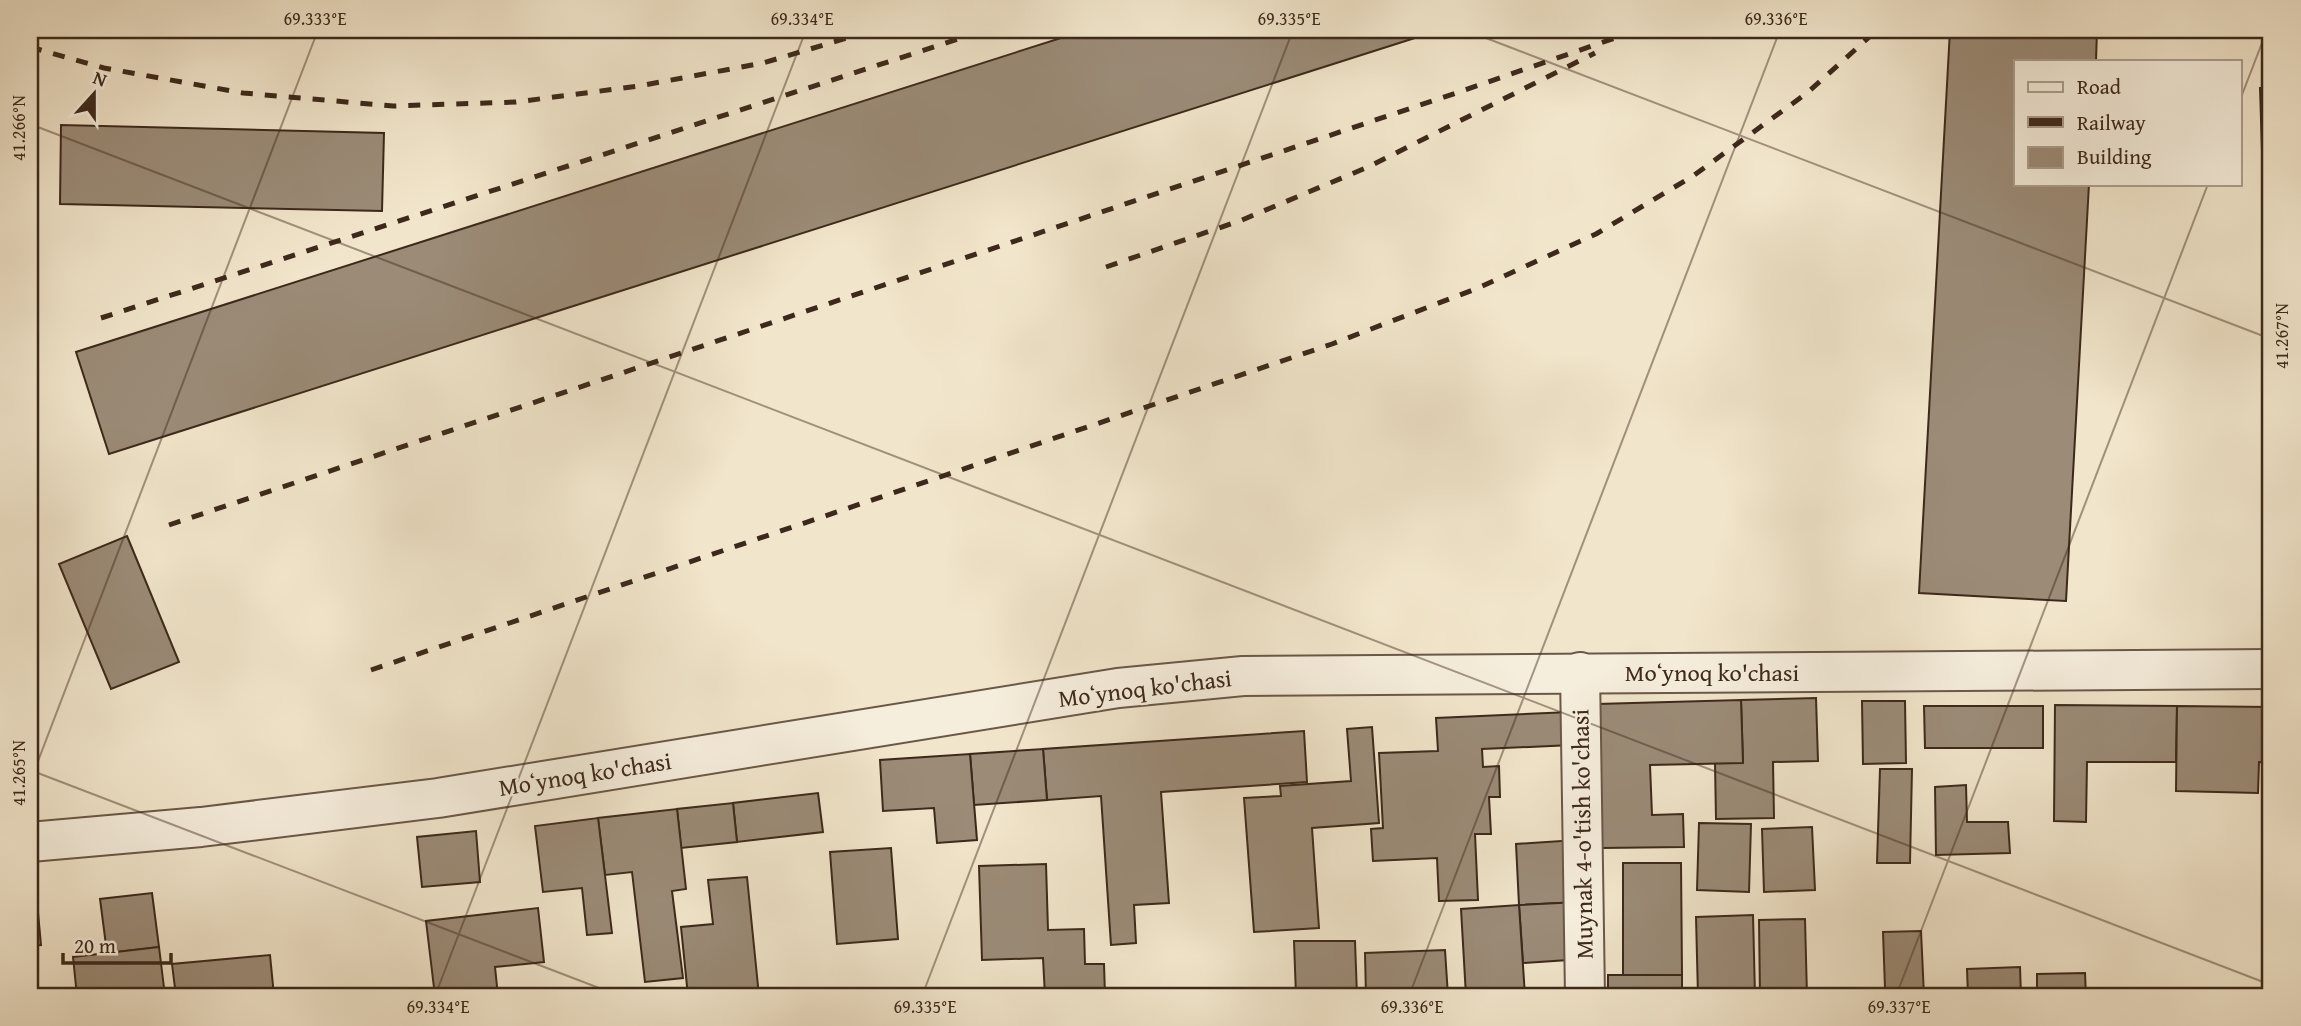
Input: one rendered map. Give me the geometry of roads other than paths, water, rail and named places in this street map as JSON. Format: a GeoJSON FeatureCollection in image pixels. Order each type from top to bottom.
{"type":"FeatureCollection","features":[{"type":"Feature","properties":{"kind":"street","name":"Moʻynoq ko'chasi"},"geometry":{"type":"LineString","coordinates":[[30,842],[214,825],[438,798],[1118,688],[1243,676],[2271,669]]}},
{"type":"Feature","properties":{"kind":"street","name":"Muynak 4-o'tish ko'chasi"},"geometry":{"type":"LineString","coordinates":[[1580,672],[1585,996]]}},
{"type":"Feature","properties":{"kind":"railway"},"geometry":{"type":"LineString","coordinates":[[30,47],[104,68],[243,93],[393,106],[516,102],[639,86],[763,63],[874,30]]}},
{"type":"Feature","properties":{"kind":"railway"},"geometry":{"type":"LineString","coordinates":[[101,318],[986,30]]}},
{"type":"Feature","properties":{"kind":"railway"},"geometry":{"type":"LineString","coordinates":[[169,525],[1638,30]]}},
{"type":"Feature","properties":{"kind":"railway"},"geometry":{"type":"LineString","coordinates":[[371,670],[1332,344],[1478,288],[1596,234],[1693,176],[1807,93],[1877,30]]}},
{"type":"Feature","properties":{"kind":"railway"},"geometry":{"type":"LineString","coordinates":[[1106,267],[1242,220],[1368,167],[1595,53]]}}]}
